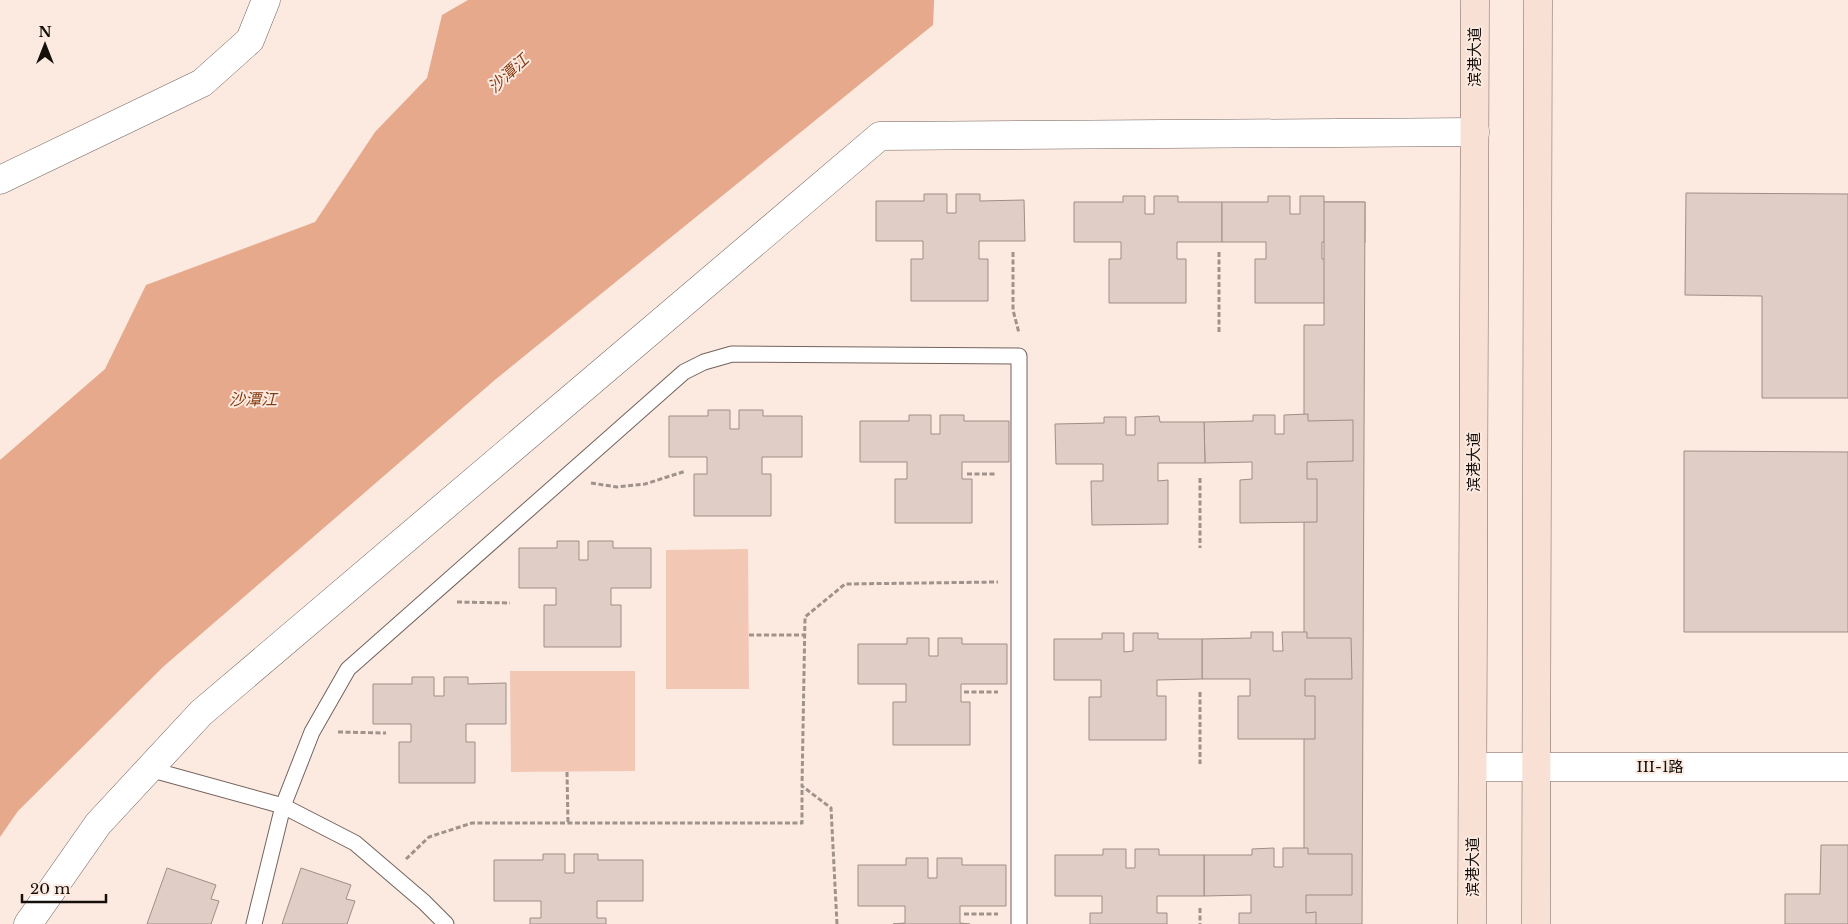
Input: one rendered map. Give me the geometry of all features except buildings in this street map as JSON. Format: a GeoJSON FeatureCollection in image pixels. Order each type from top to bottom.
{"type":"FeatureCollection","features":[{"type":"Feature","properties":{"kind":"main road","name":"滨港大道"},"geometry":{"type":"LineString","coordinates":[[1472,924],[1475,0]]}},
{"type":"Feature","properties":{"kind":"main road"},"geometry":{"type":"LineString","coordinates":[[1536,924],[1538,0]]}},
{"type":"Feature","properties":{"kind":"street"},"geometry":{"type":"LineString","coordinates":[[0,180],[202,84],[250,40],[266,0]]}},
{"type":"Feature","properties":{"kind":"street"},"geometry":{"type":"LineString","coordinates":[[28,924],[98,824],[208,706],[880,136],[1475,132]]}},
{"type":"Feature","properties":{"kind":"street","name":"III-1路"},"geometry":{"type":"LineString","coordinates":[[1473,768],[1848,768]]}},
{"type":"Feature","properties":{"kind":"lane"},"geometry":{"type":"LineString","coordinates":[[254,924],[283,806],[312,732],[348,669],[684,372],[704,362],[732,354],[1019,356],[1019,919]]}},
{"type":"Feature","properties":{"kind":"lane"},"geometry":{"type":"LineString","coordinates":[[149,769],[283,806],[355,843],[424,902],[446,924]]}},
{"type":"Feature","properties":{"kind":"path"},"geometry":{"type":"LineString","coordinates":[[1013,252],[1013,310],[1019,333]]}},
{"type":"Feature","properties":{"kind":"path"},"geometry":{"type":"LineString","coordinates":[[1219,252],[1219,333]]}},
{"type":"Feature","properties":{"kind":"path"},"geometry":{"type":"LineString","coordinates":[[570,473],[591,483],[617,487],[645,484],[686,471]]}},
{"type":"Feature","properties":{"kind":"path"},"geometry":{"type":"LineString","coordinates":[[967,474],[1019,474]]}},
{"type":"Feature","properties":{"kind":"path"},"geometry":{"type":"LineString","coordinates":[[1200,478],[1200,548]]}},
{"type":"Feature","properties":{"kind":"path"},"geometry":{"type":"LineString","coordinates":[[390,873],[429,837],[472,824],[802,824],[805,617],[844,584],[1019,581]]}},
{"type":"Feature","properties":{"kind":"path"},"geometry":{"type":"LineString","coordinates":[[434,594],[442,600],[450,602],[510,603]]}},
{"type":"Feature","properties":{"kind":"path"},"geometry":{"type":"LineString","coordinates":[[748,635],[805,635]]}},
{"type":"Feature","properties":{"kind":"path"},"geometry":{"type":"LineString","coordinates":[[964,692],[1019,692]]}},
{"type":"Feature","properties":{"kind":"path"},"geometry":{"type":"LineString","coordinates":[[1200,692],[1200,764]]}},
{"type":"Feature","properties":{"kind":"path"},"geometry":{"type":"LineString","coordinates":[[312,732],[386,733]]}},
{"type":"Feature","properties":{"kind":"path"},"geometry":{"type":"LineString","coordinates":[[568,772],[568,824]]}},
{"type":"Feature","properties":{"kind":"path"},"geometry":{"type":"LineString","coordinates":[[802,786],[831,808],[837,924]]}},
{"type":"Feature","properties":{"kind":"path"},"geometry":{"type":"LineString","coordinates":[[1200,908],[1200,924]]}},
{"type":"Feature","properties":{"kind":"path"},"geometry":{"type":"LineString","coordinates":[[964,914],[1019,919]]}},
{"type":"Feature","properties":{"kind":"shaded area"},"geometry":{"type":"Polygon","coordinates":[[[748,549],[749,689],[666,689],[666,550],[748,549]]]}},
{"type":"Feature","properties":{"kind":"shaded area"},"geometry":{"type":"Polygon","coordinates":[[[510,671],[635,671],[635,771],[511,772],[510,671]]]}},
{"type":"Feature","properties":{"kind":"water","name":"沙潭江"},"geometry":{"type":"Polygon","coordinates":[[[468,0],[934,0],[934,3],[933,25],[496,379],[163,667],[18,811],[0,837],[0,460],[105,369],[146,285],[315,222],[375,132],[427,78],[442,15],[468,0]]]}}]}
